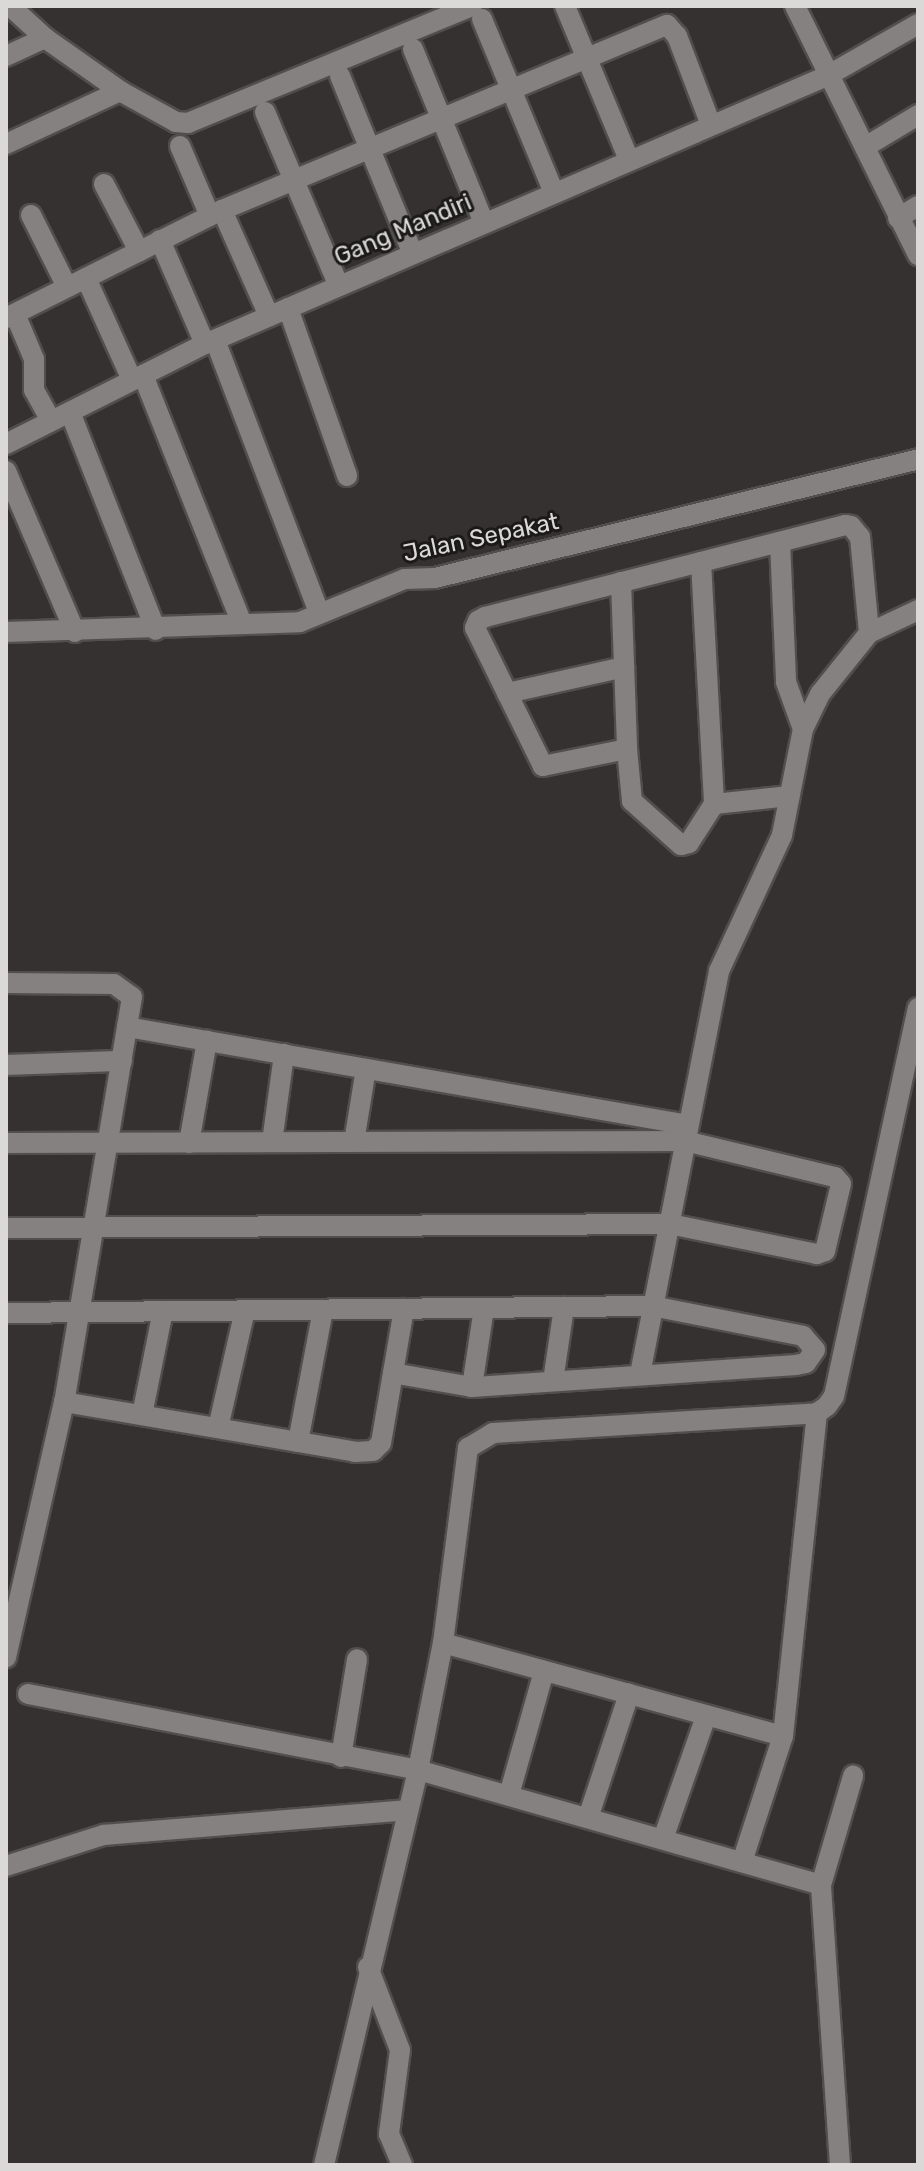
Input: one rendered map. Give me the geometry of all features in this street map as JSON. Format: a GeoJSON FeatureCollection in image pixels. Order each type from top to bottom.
{"type":"FeatureCollection","features":[{"type":"Feature","properties":{"kind":"street"},"geometry":{"type":"LineString","coordinates":[[10,6],[45,38],[120,91],[176,122],[188,123],[477,12],[512,88],[554,193]]}},
{"type":"Feature","properties":{"kind":"street"},"geometry":{"type":"LineString","coordinates":[[565,6],[629,160]]}},
{"type":"Feature","properties":{"kind":"street"},"geometry":{"type":"LineString","coordinates":[[795,6],[918,255]]}},
{"type":"Feature","properties":{"kind":"street","name":"Gang Mandiri"},"geometry":{"type":"LineString","coordinates":[[6,444],[210,342],[827,76],[918,24]]}},
{"type":"Feature","properties":{"kind":"street"},"geometry":{"type":"LineString","coordinates":[[51,421],[34,390],[34,359],[10,316],[216,213],[667,25],[677,36],[711,125]]}},
{"type":"Feature","properties":{"kind":"street"},"geometry":{"type":"LineString","coordinates":[[6,56],[45,38]]}},
{"type":"Feature","properties":{"kind":"street"},"geometry":{"type":"LineString","coordinates":[[413,49],[484,223]]}},
{"type":"Feature","properties":{"kind":"street"},"geometry":{"type":"LineString","coordinates":[[340,76],[413,254]]}},
{"type":"Feature","properties":{"kind":"street"},"geometry":{"type":"LineString","coordinates":[[6,144],[120,91]]}},
{"type":"Feature","properties":{"kind":"street"},"geometry":{"type":"LineString","coordinates":[[265,112],[339,286]]}},
{"type":"Feature","properties":{"kind":"street"},"geometry":{"type":"LineString","coordinates":[[865,147],[918,115]]}},
{"type":"Feature","properties":{"kind":"street"},"geometry":{"type":"LineString","coordinates":[[180,146],[269,316]]}},
{"type":"Feature","properties":{"kind":"street"},"geometry":{"type":"LineString","coordinates":[[104,184],[139,251]]}},
{"type":"Feature","properties":{"kind":"street"},"geometry":{"type":"LineString","coordinates":[[898,218],[918,206]]}},
{"type":"Feature","properties":{"kind":"street"},"geometry":{"type":"LineString","coordinates":[[31,215],[67,287]]}},
{"type":"Feature","properties":{"kind":"street"},"geometry":{"type":"LineString","coordinates":[[160,240],[210,342],[319,612]]}},
{"type":"Feature","properties":{"kind":"street"},"geometry":{"type":"LineString","coordinates":[[86,278],[138,378],[242,624]]}},
{"type":"Feature","properties":{"kind":"street"},"geometry":{"type":"LineString","coordinates":[[288,308],[347,476]]}},
{"type":"Feature","properties":{"kind":"street"},"geometry":{"type":"LineString","coordinates":[[70,412],[156,630]]}},
{"type":"Feature","properties":{"kind":"street","name":"Jalan Sepakat"},"geometry":{"type":"LineString","coordinates":[[6,632],[156,630],[300,622],[319,612],[351,606],[405,579],[435,578],[918,459]]}},
{"type":"Feature","properties":{"kind":"street"},"geometry":{"type":"LineString","coordinates":[[6,471],[75,632]]}},
{"type":"Feature","properties":{"kind":"street"},"geometry":{"type":"LineString","coordinates":[[627,749],[543,766],[475,628],[478,621],[845,525],[857,529],[869,633]]}},
{"type":"Feature","properties":{"kind":"street"},"geometry":{"type":"LineString","coordinates":[[780,542],[786,682],[803,729]]}},
{"type":"Feature","properties":{"kind":"street"},"geometry":{"type":"LineString","coordinates":[[621,582],[628,793],[672,841],[689,843],[714,804],[701,562]]}},
{"type":"Feature","properties":{"kind":"street"},"geometry":{"type":"LineString","coordinates":[[640,1374],[719,971],[768,872],[790,796],[803,729],[820,694],[869,633],[918,610]]}},
{"type":"Feature","properties":{"kind":"street"},"geometry":{"type":"LineString","coordinates":[[507,693],[624,667]]}},
{"type":"Feature","properties":{"kind":"street"},"geometry":{"type":"LineString","coordinates":[[714,804],[790,796]]}},
{"type":"Feature","properties":{"kind":"street"},"geometry":{"type":"LineString","coordinates":[[6,983],[123,986],[132,997],[64,1402],[6,1658]]}},
{"type":"Feature","properties":{"kind":"street"},"geometry":{"type":"LineString","coordinates":[[742,1862],[783,1736],[817,1413],[834,1396],[918,1008]]}},
{"type":"Feature","properties":{"kind":"street"},"geometry":{"type":"LineString","coordinates":[[6,1228],[669,1224],[821,1253],[841,1189],[835,1177],[687,1133],[366,1069],[127,1027]]}},
{"type":"Feature","properties":{"kind":"street"},"geometry":{"type":"LineString","coordinates":[[189,1143],[207,1041]]}},
{"type":"Feature","properties":{"kind":"street"},"geometry":{"type":"LineString","coordinates":[[272,1142],[284,1054]]}},
{"type":"Feature","properties":{"kind":"street"},"geometry":{"type":"LineString","coordinates":[[6,1065],[122,1061]]}},
{"type":"Feature","properties":{"kind":"street"},"geometry":{"type":"LineString","coordinates":[[354,1142],[366,1069]]}},
{"type":"Feature","properties":{"kind":"street"},"geometry":{"type":"LineString","coordinates":[[6,1143],[354,1142],[687,1133]]}},
{"type":"Feature","properties":{"kind":"street"},"geometry":{"type":"LineString","coordinates":[[6,1313],[652,1306],[803,1336],[815,1350],[806,1363],[796,1365],[472,1387],[393,1373]]}},
{"type":"Feature","properties":{"kind":"street"},"geometry":{"type":"LineString","coordinates":[[553,1381],[564,1307]]}},
{"type":"Feature","properties":{"kind":"street"},"geometry":{"type":"LineString","coordinates":[[472,1387],[484,1308]]}},
{"type":"Feature","properties":{"kind":"street"},"geometry":{"type":"LineString","coordinates":[[64,1402],[298,1442],[373,1451],[381,1443],[404,1309]]}},
{"type":"Feature","properties":{"kind":"street"},"geometry":{"type":"LineString","coordinates":[[218,1428],[245,1310]]}},
{"type":"Feature","properties":{"kind":"street"},"geometry":{"type":"LineString","coordinates":[[298,1442],[323,1310]]}},
{"type":"Feature","properties":{"kind":"street"},"geometry":{"type":"LineString","coordinates":[[142,1415],[163,1311]]}},
{"type":"Feature","properties":{"kind":"street"},"geometry":{"type":"LineString","coordinates":[[324,2165],[368,1967],[418,1770],[443,1643],[463,1467],[468,1448],[479,1437],[817,1413]]}},
{"type":"Feature","properties":{"kind":"street"},"geometry":{"type":"LineString","coordinates":[[443,1643],[783,1736]]}},
{"type":"Feature","properties":{"kind":"street"},"geometry":{"type":"LineString","coordinates":[[341,1757],[357,1659]]}},
{"type":"Feature","properties":{"kind":"street"},"geometry":{"type":"LineString","coordinates":[[509,1795],[544,1671]]}},
{"type":"Feature","properties":{"kind":"street"},"geometry":{"type":"LineString","coordinates":[[28,1694],[418,1770],[821,1885]]}},
{"type":"Feature","properties":{"kind":"street"},"geometry":{"type":"LineString","coordinates":[[588,1818],[629,1694]]}},
{"type":"Feature","properties":{"kind":"street"},"geometry":{"type":"LineString","coordinates":[[663,1839],[706,1716]]}},
{"type":"Feature","properties":{"kind":"street"},"geometry":{"type":"LineString","coordinates":[[840,2165],[821,1885],[853,1776]]}},
{"type":"Feature","properties":{"kind":"street"},"geometry":{"type":"LineString","coordinates":[[6,1866],[104,1835],[408,1810]]}},
{"type":"Feature","properties":{"kind":"street"},"geometry":{"type":"LineString","coordinates":[[368,1967],[400,2050],[389,2134],[402,2165]]}}]}
